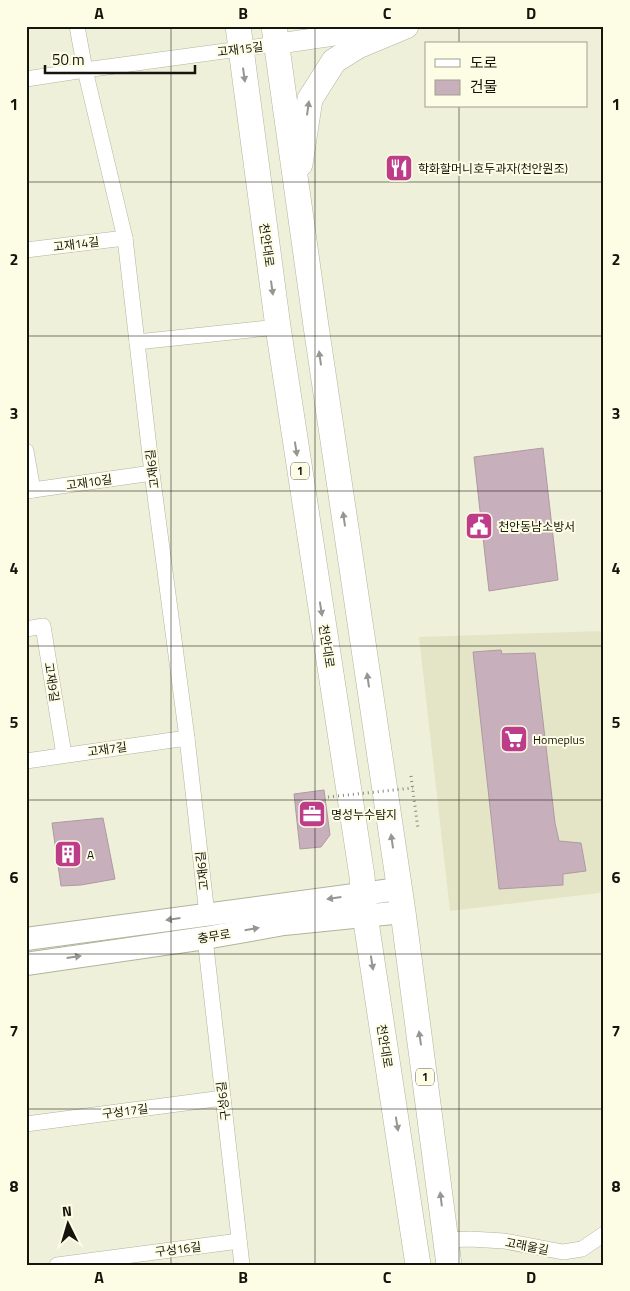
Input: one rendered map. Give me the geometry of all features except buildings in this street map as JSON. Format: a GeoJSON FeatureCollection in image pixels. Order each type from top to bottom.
{"type":"FeatureCollection","features":[{"type":"Feature","properties":{"kind":"main road"},"geometry":{"type":"LineString","coordinates":[[296,191],[310,99],[334,61],[358,46],[406,26]]}},
{"type":"Feature","properties":{"kind":"main road","name":"1"},"geometry":{"type":"LineString","coordinates":[[275,35],[296,191],[401,900],[449,1265]]}},
{"type":"Feature","properties":{"kind":"main road","name":"천안대로"},"geometry":{"type":"LineString","coordinates":[[240,37],[278,327],[418,1265]]}},
{"type":"Feature","properties":{"kind":"main road","name":"충무로"},"geometry":{"type":"LineString","coordinates":[[26,939],[207,915],[401,900]]}},
{"type":"Feature","properties":{"kind":"main road","name":"충무로"},"geometry":{"type":"LineString","coordinates":[[26,964],[205,938],[284,924],[364,904]]}},
{"type":"Feature","properties":{"kind":"street","name":"고재6길"},"geometry":{"type":"LineString","coordinates":[[77,26],[85,70],[125,238],[207,915]]}},
{"type":"Feature","properties":{"kind":"street"},"geometry":{"type":"LineString","coordinates":[[275,35],[398,26]]}},
{"type":"Feature","properties":{"kind":"street","name":"고재15길"},"geometry":{"type":"LineString","coordinates":[[26,79],[85,70],[240,37],[275,35]]}},
{"type":"Feature","properties":{"kind":"street","name":"고재14길"},"geometry":{"type":"LineString","coordinates":[[26,250],[125,238]]}},
{"type":"Feature","properties":{"kind":"street"},"geometry":{"type":"LineString","coordinates":[[137,342],[278,327]]}},
{"type":"Feature","properties":{"kind":"street"},"geometry":{"type":"LineString","coordinates":[[26,451],[30,491]]}},
{"type":"Feature","properties":{"kind":"street","name":"고재10길"},"geometry":{"type":"LineString","coordinates":[[30,491],[152,473]]}},
{"type":"Feature","properties":{"kind":"street","name":"고재9길"},"geometry":{"type":"LineString","coordinates":[[26,629],[43,626],[64,755]]}},
{"type":"Feature","properties":{"kind":"street","name":"고재7길"},"geometry":{"type":"LineString","coordinates":[[26,760],[187,738]]}},
{"type":"Feature","properties":{"kind":"street","name":"구성6길"},"geometry":{"type":"LineString","coordinates":[[205,938],[242,1265]]}},
{"type":"Feature","properties":{"kind":"street","name":"구성17길"},"geometry":{"type":"LineString","coordinates":[[26,1124],[223,1098]]}},
{"type":"Feature","properties":{"kind":"street","name":"고래울길"},"geometry":{"type":"LineString","coordinates":[[446,1240],[504,1241],[564,1252],[582,1250],[604,1234]]}},
{"type":"Feature","properties":{"kind":"street","name":"구성16길"},"geometry":{"type":"LineString","coordinates":[[58,1265],[239,1241]]}},
{"type":"Feature","properties":{"kind":"path"},"geometry":{"type":"LineString","coordinates":[[411,776],[418,829]]}},
{"type":"Feature","properties":{"kind":"path"},"geometry":{"type":"LineString","coordinates":[[328,797],[413,788]]}},
{"type":"Feature","properties":{"kind":"shaded area"},"geometry":{"type":"Polygon","coordinates":[[[604,631],[604,889],[599,893],[450,911],[419,637],[604,631]]]}},
{"type":"Feature","properties":{"kind":"place","name":"학화할머니호두과자(천안원조)"},"geometry":{"type":"Point","coordinates":[399,168]}},
{"type":"Feature","properties":{"kind":"place","name":"천안동남소방서"},"geometry":{"type":"Point","coordinates":[479,526]}},
{"type":"Feature","properties":{"kind":"place","name":"Homeplus"},"geometry":{"type":"Point","coordinates":[514,739]}},
{"type":"Feature","properties":{"kind":"place","name":"명성누수탐지"},"geometry":{"type":"Point","coordinates":[312,814]}},
{"type":"Feature","properties":{"kind":"place","name":"A"},"geometry":{"type":"Point","coordinates":[68,854]}}]}
